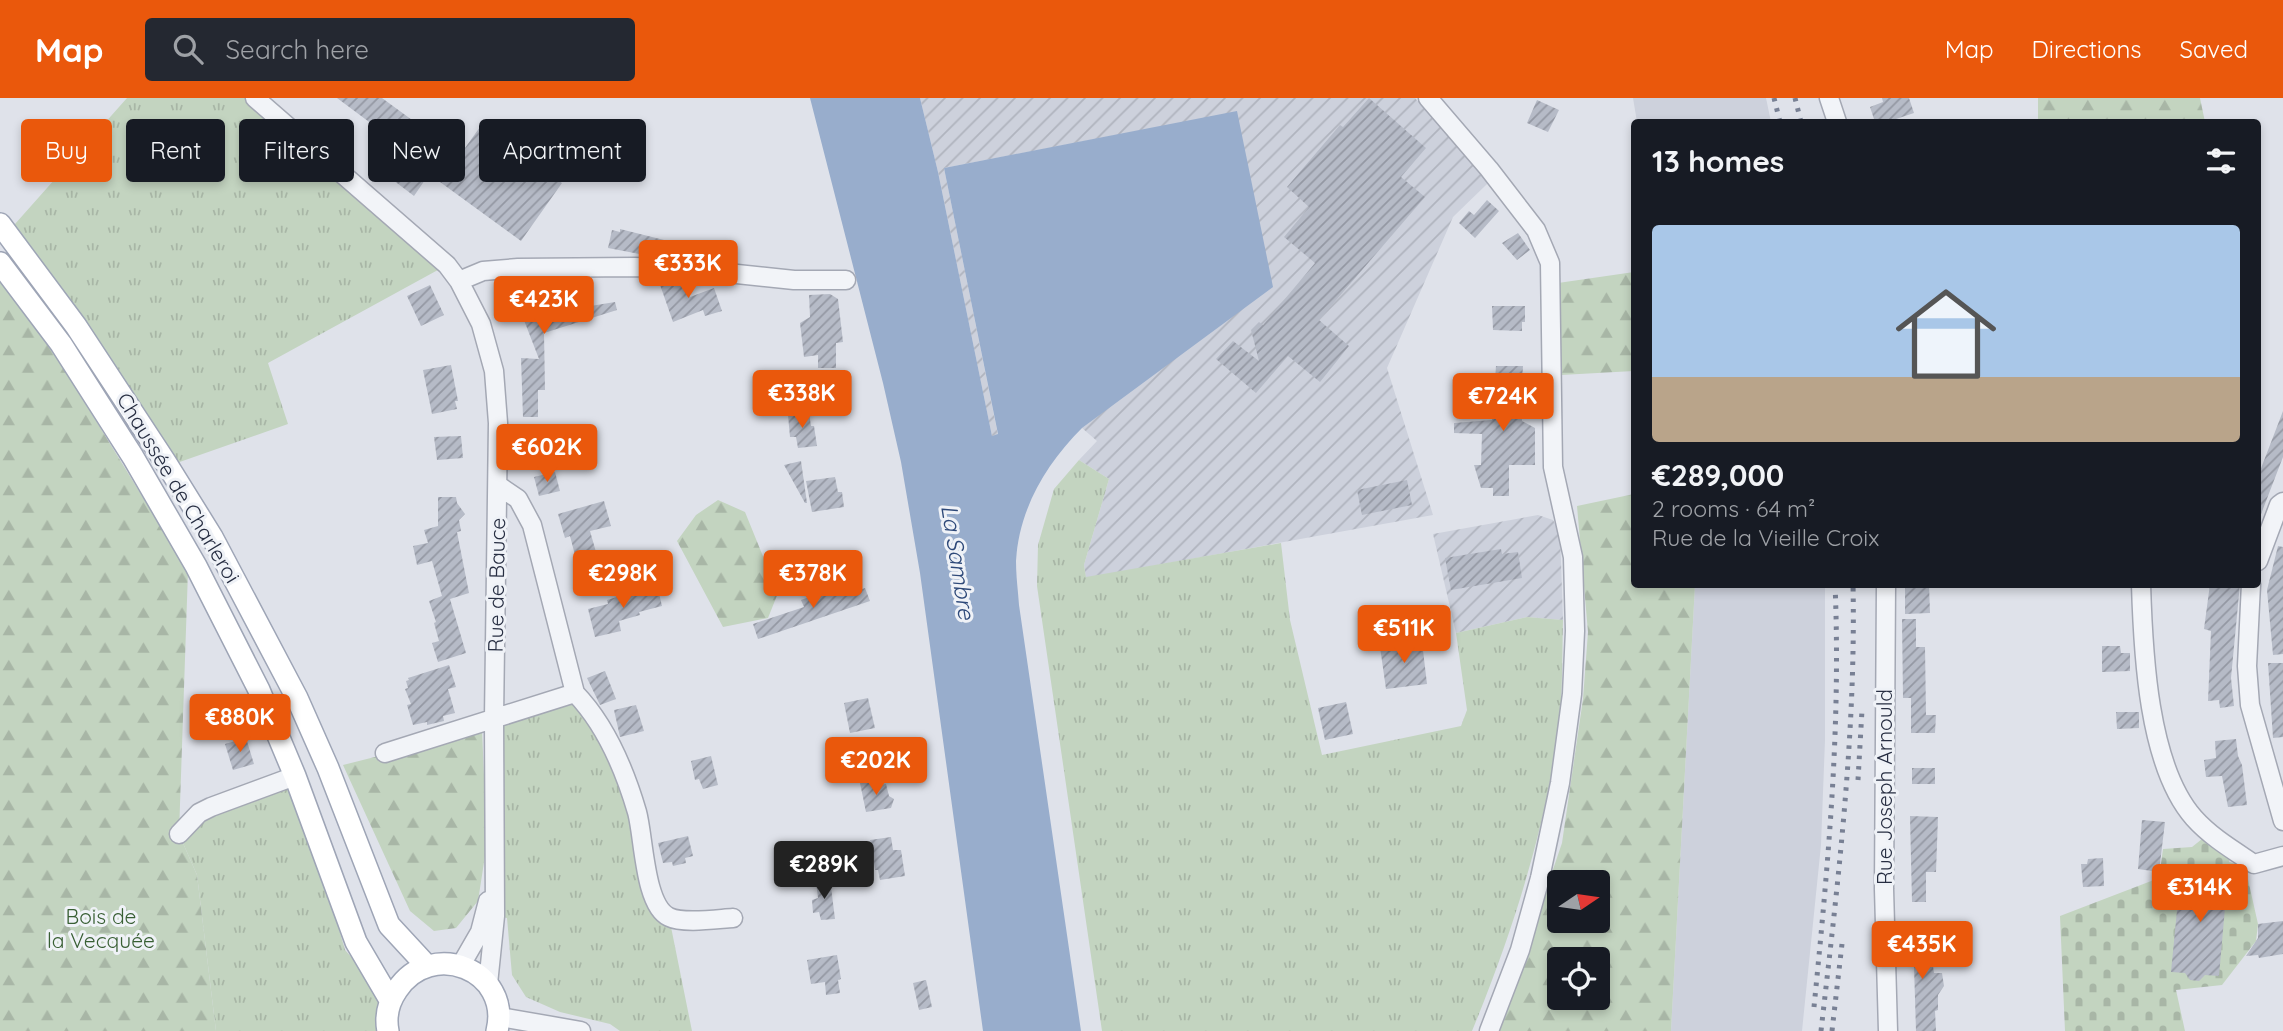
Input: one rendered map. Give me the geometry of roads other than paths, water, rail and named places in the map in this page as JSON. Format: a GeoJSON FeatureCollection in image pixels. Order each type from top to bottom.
{"type":"FeatureCollection","features":[{"type":"Feature","properties":{"kind":"main road","name":"Chaussée de Charleroi"},"geometry":{"type":"LineString","coordinates":[[0,225],[76,326],[212,537],[297,698],[328,768],[389,925],[426,965]]}},
{"type":"Feature","properties":{"kind":"main road","name":"Chaussée de Charleroi"},"geometry":{"type":"LineString","coordinates":[[0,263],[61,344],[197,566],[259,690],[295,776],[356,942],[390,1000]]}},
{"type":"Feature","properties":{"kind":"main road"},"geometry":{"type":"LineString","coordinates":[[295,776],[328,768]]}},
{"type":"Feature","properties":{"kind":"main road"},"geometry":{"type":"LineString","coordinates":[[388,1031],[390,1000],[404,979],[426,965],[444,963],[461,965],[488,984],[495,994],[499,1024]]}},
{"type":"Feature","properties":{"kind":"street","name":"Rue de Bauce"},"geometry":{"type":"LineString","coordinates":[[255,98],[447,265],[459,281],[481,324],[494,371],[499,486],[495,916],[488,984]]}},
{"type":"Feature","properties":{"kind":"street"},"geometry":{"type":"LineString","coordinates":[[1428,98],[1489,169],[1536,230],[1550,263],[1553,467],[1573,557],[1576,631],[1572,694],[1560,783],[1540,878],[1523,938],[1489,1031]]}},
{"type":"Feature","properties":{"kind":"street"},"geometry":{"type":"LineString","coordinates":[[1829,98],[1836,119]]}},
{"type":"Feature","properties":{"kind":"street"},"geometry":{"type":"LineString","coordinates":[[459,281],[482,271],[518,268],[635,267],[690,269],[794,279],[846,280]]}},
{"type":"Feature","properties":{"kind":"street"},"geometry":{"type":"LineString","coordinates":[[499,486],[518,499],[531,525],[575,693],[591,709],[618,763],[637,812],[655,904],[669,917],[733,918]]}},
{"type":"Feature","properties":{"kind":"street"},"geometry":{"type":"LineString","coordinates":[[2261,551],[2279,505],[2283,502]]}},
{"type":"Feature","properties":{"kind":"street","name":"Rue Joseph Arnould"},"geometry":{"type":"LineString","coordinates":[[1886,588],[1884,889],[1888,1031]]}},
{"type":"Feature","properties":{"kind":"street"},"geometry":{"type":"LineString","coordinates":[[2141,588],[2142,634],[2149,699],[2169,776],[2192,816],[2211,835],[2254,863],[2283,856]]}},
{"type":"Feature","properties":{"kind":"street"},"geometry":{"type":"LineString","coordinates":[[2251,588],[2247,666],[2250,705],[2282,810]]}},
{"type":"Feature","properties":{"kind":"street"},"geometry":{"type":"LineString","coordinates":[[385,753],[575,693]]}},
{"type":"Feature","properties":{"kind":"street"},"geometry":{"type":"LineString","coordinates":[[179,834],[199,813],[295,776]]}},
{"type":"Feature","properties":{"kind":"street","name":"Rue de Bauce"},"geometry":{"type":"LineString","coordinates":[[461,965],[480,932],[494,877]]}},
{"type":"Feature","properties":{"kind":"street"},"geometry":{"type":"LineString","coordinates":[[499,1024],[581,1031]]}},
{"type":"Feature","properties":{"kind":"water","name":"La Sambre"},"geometry":{"type":"Polygon","coordinates":[[[810,98],[920,98],[938,172],[992,436],[998,434],[944,168],[1237,111],[1273,287],[1082,428],[1057,457],[1037,488],[1018,542],[1016,561],[1019,605],[1081,1031],[983,1031],[920,573],[901,462],[810,98]]]}},
{"type":"Feature","properties":{"kind":"railway"},"geometry":{"type":"LineString","coordinates":[[1774,98],[1779,119]]}},
{"type":"Feature","properties":{"kind":"railway"},"geometry":{"type":"LineString","coordinates":[[1795,98],[1800,119]]}},
{"type":"Feature","properties":{"kind":"railway"},"geometry":{"type":"LineString","coordinates":[[1814,1007],[1835,743],[1835,588]]}},
{"type":"Feature","properties":{"kind":"railway"},"geometry":{"type":"LineString","coordinates":[[1821,1031],[1849,752],[1853,588]]}},
{"type":"Feature","properties":{"kind":"railway"},"geometry":{"type":"LineString","coordinates":[[1858,780],[1862,710]]}},
{"type":"Feature","properties":{"kind":"railway"},"geometry":{"type":"LineString","coordinates":[[1832,1031],[1842,944]]}},
{"type":"Feature","properties":{"kind":"park label","name":"Bois de la Vecquée"},"geometry":{"type":"Point","coordinates":[101,929]}}]}
